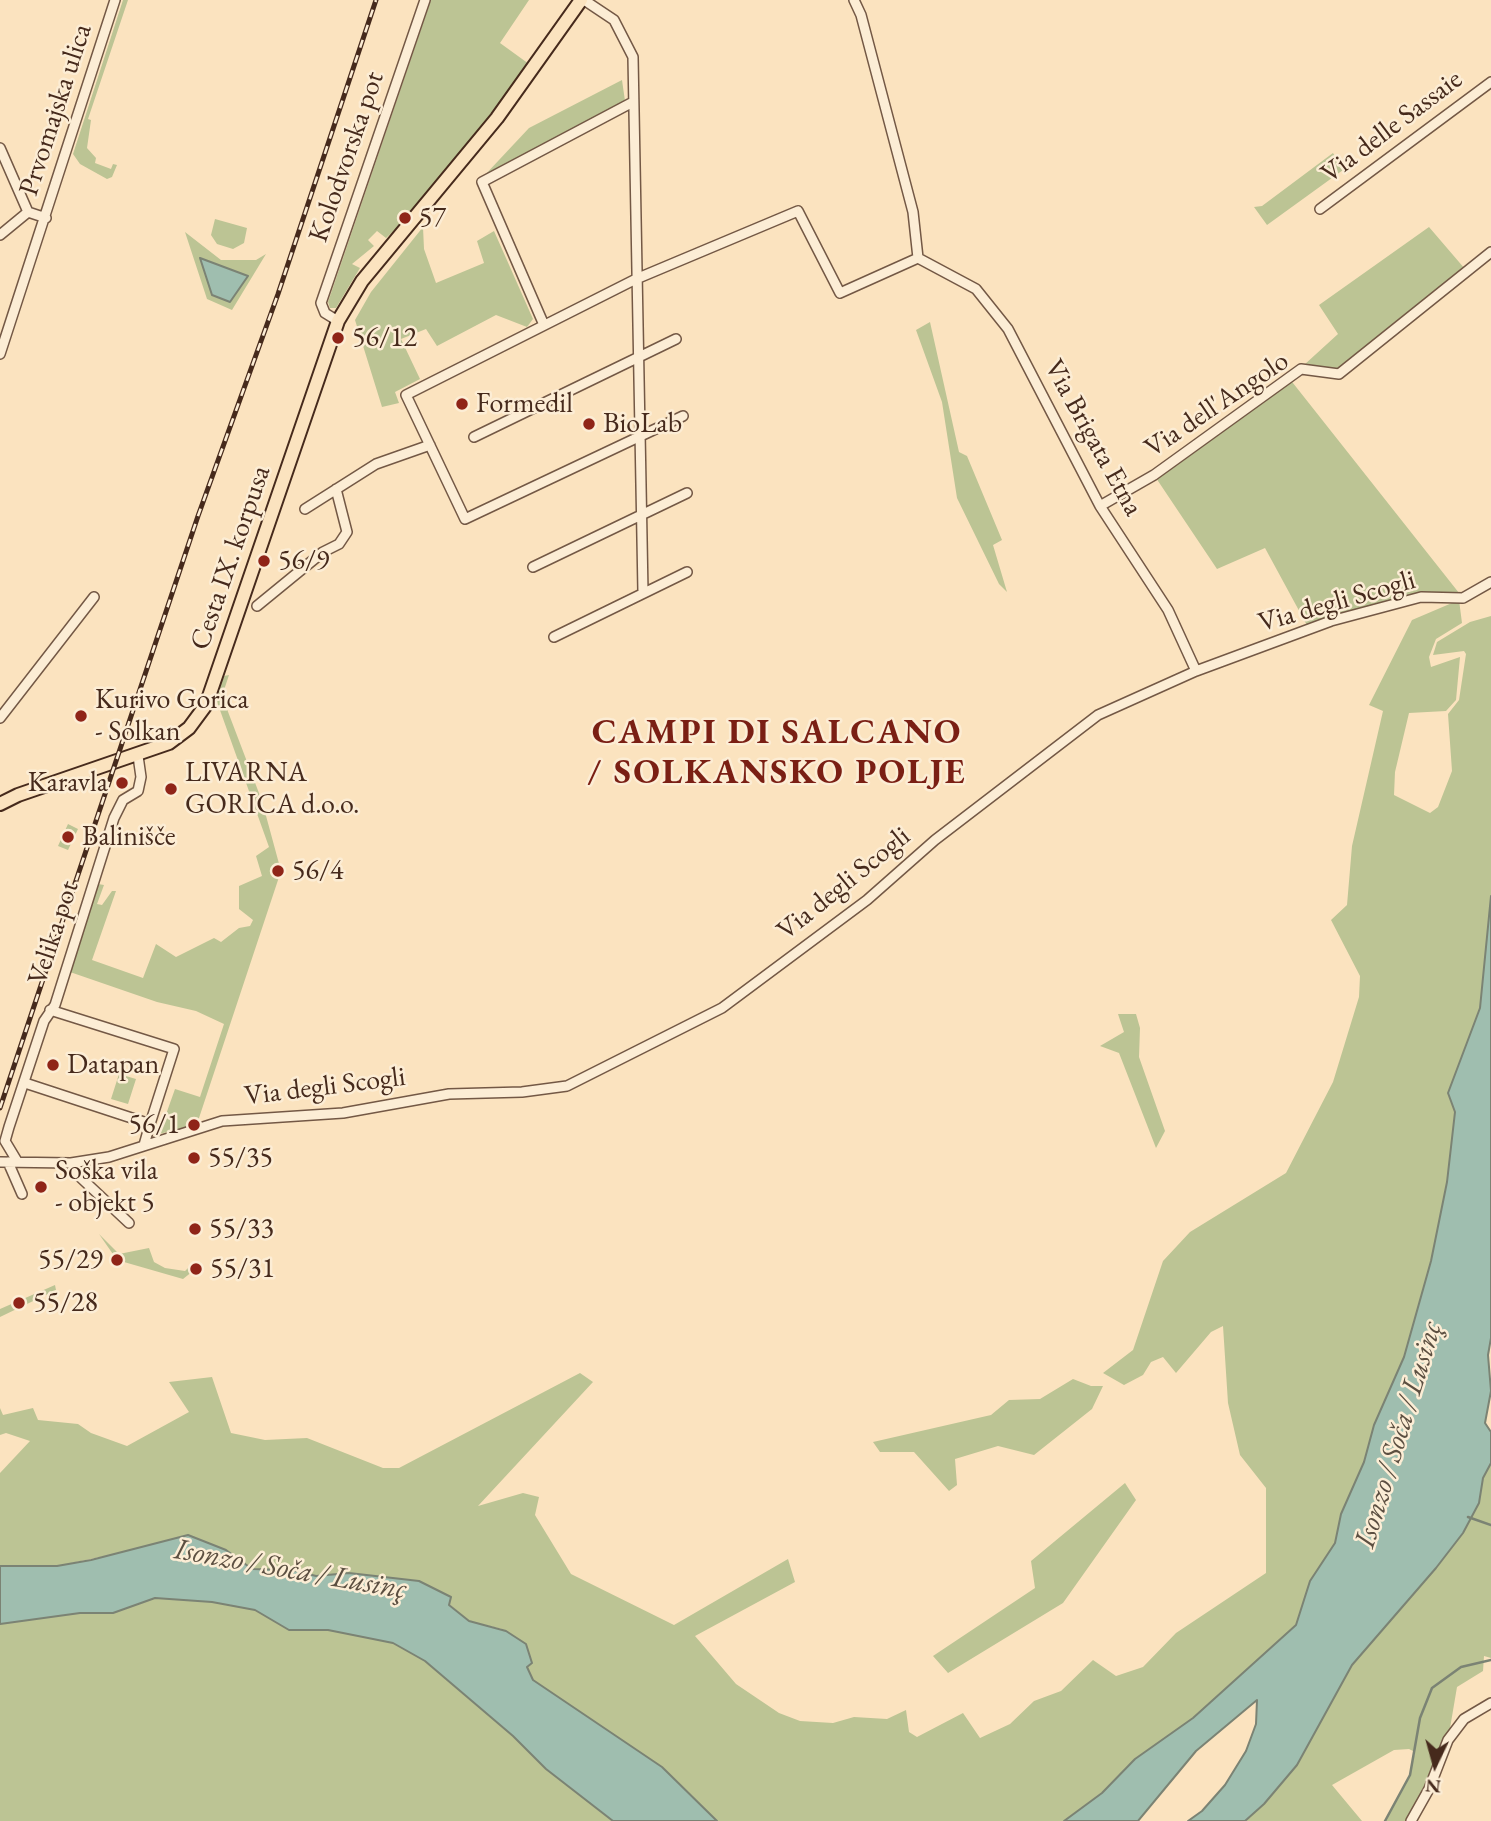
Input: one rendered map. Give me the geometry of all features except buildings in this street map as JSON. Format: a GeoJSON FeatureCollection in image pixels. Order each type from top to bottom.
{"type":"FeatureCollection","features":[{"type":"Feature","properties":{"kind":"main road","name":"Cesta IX. korpusa"},"geometry":{"type":"LineString","coordinates":[[0,804],[169,743],[189,728],[206,705],[338,321],[362,281],[497,118],[582,0]]}},
{"type":"Feature","properties":{"kind":"street","name":"Prvomajska ulica"},"geometry":{"type":"LineString","coordinates":[[0,354],[115,0]]}},
{"type":"Feature","properties":{"kind":"street","name":"Kolodvorska pot"},"geometry":{"type":"LineString","coordinates":[[338,321],[325,313],[321,303],[425,0]]}},
{"type":"Feature","properties":{"kind":"street"},"geometry":{"type":"LineString","coordinates":[[582,0],[614,20],[626,38],[633,57],[638,439],[643,592]]}},
{"type":"Feature","properties":{"kind":"street"},"geometry":{"type":"LineString","coordinates":[[683,416],[465,519],[406,395],[636,279],[798,211],[840,293],[918,258],[913,212],[861,15],[854,0]]}},
{"type":"Feature","properties":{"kind":"street","name":"Via delle Sassaie"},"geometry":{"type":"LineString","coordinates":[[1320,209],[1491,82]]}},
{"type":"Feature","properties":{"kind":"street"},"geometry":{"type":"LineString","coordinates":[[544,325],[482,182],[633,102]]}},
{"type":"Feature","properties":{"kind":"street"},"geometry":{"type":"LineString","coordinates":[[0,148],[28,212],[46,218]]}},
{"type":"Feature","properties":{"kind":"street"},"geometry":{"type":"LineString","coordinates":[[0,235],[28,212]]}},
{"type":"Feature","properties":{"kind":"street","name":"Via dell'Angolo"},"geometry":{"type":"LineString","coordinates":[[1100,506],[1154,475],[1301,369],[1339,374],[1491,252]]}},
{"type":"Feature","properties":{"kind":"street","name":"Via Brigata Etna"},"geometry":{"type":"LineString","coordinates":[[918,258],[976,289],[1008,329],[1100,506],[1168,610],[1196,671]]}},
{"type":"Feature","properties":{"kind":"street"},"geometry":{"type":"LineString","coordinates":[[474,437],[676,339]]}},
{"type":"Feature","properties":{"kind":"street"},"geometry":{"type":"LineString","coordinates":[[305,509],[376,464],[430,445]]}},
{"type":"Feature","properties":{"kind":"street"},"geometry":{"type":"LineString","coordinates":[[257,606],[323,552],[339,544],[346,532],[346,518],[336,489]]}},
{"type":"Feature","properties":{"kind":"street"},"geometry":{"type":"LineString","coordinates":[[533,567],[687,493]]}},
{"type":"Feature","properties":{"kind":"street"},"geometry":{"type":"LineString","coordinates":[[554,637],[687,572]]}},
{"type":"Feature","properties":{"kind":"street","name":"Via degli Scogli"},"geometry":{"type":"LineString","coordinates":[[144,1145],[194,1127],[222,1121],[342,1113],[449,1094],[567,1086],[722,1008],[867,901],[935,840],[1098,715],[1196,671],[1331,621],[1421,597],[1463,598],[1491,582]]}},
{"type":"Feature","properties":{"kind":"street"},"geometry":{"type":"LineString","coordinates":[[0,718],[94,597]]}},
{"type":"Feature","properties":{"kind":"street","name":"Velika pot"},"geometry":{"type":"LineString","coordinates":[[8,1162],[5,1142],[50,1010],[55,1005],[114,818],[123,800],[138,791],[141,777],[138,756]]}},
{"type":"Feature","properties":{"kind":"street","name":"Velika pot"},"geometry":{"type":"LineString","coordinates":[[50,1010],[174,1049],[144,1145]]}},
{"type":"Feature","properties":{"kind":"street"},"geometry":{"type":"LineString","coordinates":[[24,1083],[149,1124]]}},
{"type":"Feature","properties":{"kind":"street"},"geometry":{"type":"LineString","coordinates":[[22,1194],[8,1162],[71,1163],[109,1157],[144,1145]]}},
{"type":"Feature","properties":{"kind":"street"},"geometry":{"type":"LineString","coordinates":[[71,1163],[79,1177],[130,1223]]}},
{"type":"Feature","properties":{"kind":"street"},"geometry":{"type":"LineString","coordinates":[[1411,1821],[1429,1788],[1448,1740],[1464,1719],[1491,1703]]}},
{"type":"Feature","properties":{"kind":"green space"},"geometry":{"type":"Polygon","coordinates":[[[123,0],[128,0],[88,119],[91,120],[87,148],[96,158],[95,163],[111,169],[113,164],[117,165],[112,177],[107,179],[80,164],[73,154],[123,0]]]}},
{"type":"Feature","properties":{"kind":"green space"},"geometry":{"type":"Polygon","coordinates":[[[431,0],[529,0],[500,43],[529,64],[472,141],[410,216],[386,238],[377,231],[368,240],[374,246],[352,264],[360,268],[336,308],[330,308],[328,302],[431,0]]]}},
{"type":"Feature","properties":{"kind":"green space"},"geometry":{"type":"Polygon","coordinates":[[[622,80],[625,101],[484,176],[529,128],[622,80]]]}},
{"type":"Feature","properties":{"kind":"green space"},"geometry":{"type":"Polygon","coordinates":[[[1333,153],[1343,170],[1267,225],[1254,207],[1262,206],[1333,153]]]}},
{"type":"Feature","properties":{"kind":"green space"},"geometry":{"type":"Polygon","coordinates":[[[215,219],[247,228],[244,243],[233,249],[217,244],[211,235],[215,219]]]}},
{"type":"Feature","properties":{"kind":"green space"},"geometry":{"type":"Polygon","coordinates":[[[423,227],[424,249],[436,283],[484,263],[477,241],[494,231],[533,319],[527,327],[496,315],[437,346],[426,329],[401,339],[420,379],[395,392],[399,403],[382,407],[355,320],[371,292],[423,227]]]}},
{"type":"Feature","properties":{"kind":"green space"},"geometry":{"type":"Polygon","coordinates":[[[1429,227],[1465,269],[1337,370],[1304,365],[1338,334],[1319,305],[1429,227]]]}},
{"type":"Feature","properties":{"kind":"green space"},"geometry":{"type":"Polygon","coordinates":[[[185,232],[221,260],[256,260],[266,254],[232,310],[207,299],[185,232]]]}},
{"type":"Feature","properties":{"kind":"green space"},"geometry":{"type":"Polygon","coordinates":[[[930,322],[959,452],[967,456],[1002,540],[993,545],[1007,592],[999,584],[957,498],[942,402],[916,330],[930,322]]]}},
{"type":"Feature","properties":{"kind":"green space"},"geometry":{"type":"Polygon","coordinates":[[[1289,378],[1463,598],[1421,597],[1309,629],[1265,548],[1217,569],[1154,475],[1289,378]]]}},
{"type":"Feature","properties":{"kind":"green space"},"geometry":{"type":"Polygon","coordinates":[[[1459,600],[1462,623],[1436,639],[1429,657],[1431,667],[1460,657],[1456,700],[1446,711],[1409,713],[1395,772],[1394,795],[1430,813],[1438,807],[1452,771],[1448,714],[1459,700],[1466,654],[1464,651],[1433,655],[1437,642],[1470,622],[1491,616],[1491,896],[1480,1008],[1448,1093],[1455,1112],[1447,1182],[1431,1261],[1404,1357],[1374,1425],[1364,1462],[1341,1514],[1335,1543],[1310,1581],[1296,1625],[1193,1718],[1135,1759],[1102,1793],[1071,1817],[1064,1821],[717,1821],[662,1767],[533,1680],[502,1629],[469,1621],[449,1604],[381,1578],[350,1573],[316,1576],[293,1570],[252,1569],[226,1550],[124,1552],[57,1566],[0,1566],[0,1473],[30,1441],[6,1433],[0,1435],[0,1408],[3,1415],[33,1408],[38,1420],[78,1424],[91,1433],[127,1446],[189,1412],[169,1382],[212,1377],[231,1433],[265,1440],[307,1438],[383,1468],[399,1468],[580,1373],[593,1382],[478,1506],[523,1493],[539,1497],[535,1515],[571,1574],[674,1625],[788,1559],[795,1582],[695,1636],[736,1684],[779,1713],[800,1721],[833,1723],[854,1717],[887,1719],[906,1710],[909,1732],[917,1737],[963,1713],[980,1738],[1010,1724],[1034,1701],[1061,1691],[1093,1660],[1116,1676],[1143,1667],[1176,1633],[1266,1573],[1266,1488],[1240,1455],[1228,1403],[1223,1326],[1211,1332],[1176,1373],[1163,1357],[1151,1362],[1143,1375],[1124,1385],[1103,1373],[1133,1350],[1163,1261],[1190,1232],[1286,1173],[1333,1082],[1359,997],[1360,976],[1331,920],[1347,905],[1352,846],[1383,711],[1369,705],[1412,620],[1459,600]]]}},
{"type":"Feature","properties":{"kind":"green space"},"geometry":{"type":"Polygon","coordinates":[[[229,675],[222,696],[262,801],[281,871],[197,1124],[159,1134],[175,1089],[200,1097],[224,1024],[196,1011],[157,1002],[70,972],[98,884],[104,885],[97,904],[102,905],[112,891],[116,891],[92,960],[143,978],[156,944],[176,957],[214,938],[221,942],[239,928],[250,926],[253,920],[239,909],[239,886],[262,876],[256,856],[269,847],[216,699],[224,676],[229,675]]]}},
{"type":"Feature","properties":{"kind":"green space","name":"Balinišče"},"geometry":{"type":"Polygon","coordinates":[[[68,824],[78,829],[68,850],[58,846],[68,824]]]}},
{"type":"Feature","properties":{"kind":"green space"},"geometry":{"type":"Polygon","coordinates":[[[1118,1014],[1136,1014],[1140,1028],[1139,1057],[1165,1131],[1156,1148],[1119,1053],[1100,1046],[1124,1032],[1118,1014]]]}},
{"type":"Feature","properties":{"kind":"green space"},"geometry":{"type":"Polygon","coordinates":[[[119,1074],[136,1079],[128,1104],[111,1099],[119,1074]]]}},
{"type":"Feature","properties":{"kind":"green space"},"geometry":{"type":"Polygon","coordinates":[[[99,1234],[119,1254],[149,1248],[154,1262],[165,1268],[185,1271],[195,1261],[198,1267],[183,1279],[117,1260],[99,1234]]]}},
{"type":"Feature","properties":{"kind":"green space"},"geometry":{"type":"Polygon","coordinates":[[[55,1285],[56,1290],[0,1317],[0,1309],[55,1285]]]}},
{"type":"Feature","properties":{"kind":"green space"},"geometry":{"type":"Polygon","coordinates":[[[1073,1379],[1091,1386],[1103,1386],[1092,1409],[1034,1455],[998,1446],[955,1459],[957,1485],[949,1491],[914,1452],[880,1452],[873,1442],[991,1415],[1009,1400],[1040,1399],[1073,1379]]]}},
{"type":"Feature","properties":{"kind":"green space"},"geometry":{"type":"Polygon","coordinates":[[[1491,1463],[1491,1658],[1484,1656],[1483,1671],[1457,1687],[1448,1740],[1411,1821],[1385,1821],[1410,1775],[1415,1752],[1409,1749],[1394,1750],[1332,1785],[1362,1821],[1245,1821],[1264,1804],[1309,1744],[1352,1665],[1463,1533],[1479,1503],[1483,1478],[1491,1463]]]}},
{"type":"Feature","properties":{"kind":"green space"},"geometry":{"type":"Polygon","coordinates":[[[1125,1483],[1136,1500],[1063,1603],[948,1673],[933,1656],[1035,1588],[1031,1561],[1125,1483]]]}},
{"type":"Feature","properties":{"kind":"green space"},"geometry":{"type":"Polygon","coordinates":[[[155,1598],[212,1602],[255,1610],[289,1630],[328,1630],[393,1643],[425,1661],[513,1736],[546,1769],[613,1821],[0,1821],[0,1624],[80,1613],[113,1613],[155,1598]]]}},
{"type":"Feature","properties":{"kind":"water"},"geometry":{"type":"Polygon","coordinates":[[[200,258],[248,276],[230,302],[212,295],[200,258]]]}},
{"type":"Feature","properties":{"kind":"water","name":"Isonzo / Soča / Lusinç"},"geometry":{"type":"Polygon","coordinates":[[[1491,896],[1491,1338],[1488,1355],[1491,1391],[1485,1423],[1491,1432],[1491,1463],[1483,1478],[1479,1503],[1463,1533],[1436,1568],[1352,1665],[1297,1765],[1264,1804],[1245,1821],[1188,1821],[1202,1811],[1225,1785],[1246,1751],[1256,1724],[1257,1700],[1196,1751],[1138,1821],[1064,1821],[1102,1793],[1135,1759],[1193,1718],[1296,1625],[1310,1581],[1335,1543],[1341,1514],[1364,1462],[1374,1425],[1404,1357],[1431,1261],[1447,1182],[1455,1112],[1448,1093],[1480,1008],[1491,896]]]}},
{"type":"Feature","properties":{"kind":"water","name":"Isonzo / Soča / Lusinç"},"geometry":{"type":"Polygon","coordinates":[[[188,1535],[226,1550],[252,1569],[293,1570],[316,1576],[349,1573],[419,1581],[451,1597],[449,1605],[469,1621],[506,1631],[526,1644],[532,1663],[527,1667],[533,1680],[662,1767],[717,1821],[613,1821],[546,1769],[513,1736],[425,1661],[393,1643],[328,1630],[289,1630],[255,1610],[212,1602],[155,1598],[113,1613],[80,1613],[0,1624],[0,1566],[57,1566],[188,1535]]]}},
{"type":"Feature","properties":{"kind":"waterway"},"geometry":{"type":"LineString","coordinates":[[1468,1517],[1491,1525]]}},
{"type":"Feature","properties":{"kind":"waterway"},"geometry":{"type":"LineString","coordinates":[[1385,1821],[1410,1775],[1420,1718],[1432,1688],[1461,1667],[1491,1660]]}},
{"type":"Feature","properties":{"kind":"railway"},"geometry":{"type":"LineString","coordinates":[[0,1108],[198,516],[278,294],[376,0]]}},
{"type":"Feature","properties":{"kind":"place","name":"57"},"geometry":{"type":"Point","coordinates":[405,218]}},
{"type":"Feature","properties":{"kind":"place","name":"56/12"},"geometry":{"type":"Point","coordinates":[338,338]}},
{"type":"Feature","properties":{"kind":"place","name":"Formedil"},"geometry":{"type":"Point","coordinates":[462,404]}},
{"type":"Feature","properties":{"kind":"place","name":"BioLab"},"geometry":{"type":"Point","coordinates":[589,424]}},
{"type":"Feature","properties":{"kind":"place","name":"56/9"},"geometry":{"type":"Point","coordinates":[264,561]}},
{"type":"Feature","properties":{"kind":"place","name":"Kurivo Gorica - Solkan"},"geometry":{"type":"Point","coordinates":[81,716]}},
{"type":"Feature","properties":{"kind":"place","name":"Karavla"},"geometry":{"type":"Point","coordinates":[122,783]}},
{"type":"Feature","properties":{"kind":"place","name":"LIVARNA GORICA d.o.o."},"geometry":{"type":"Point","coordinates":[171,789]}},
{"type":"Feature","properties":{"kind":"place","name":"Balinišče"},"geometry":{"type":"Point","coordinates":[68,837]}},
{"type":"Feature","properties":{"kind":"place","name":"56/4"},"geometry":{"type":"Point","coordinates":[278,871]}},
{"type":"Feature","properties":{"kind":"place","name":"Datapan"},"geometry":{"type":"Point","coordinates":[53,1065]}},
{"type":"Feature","properties":{"kind":"place","name":"56/1"},"geometry":{"type":"Point","coordinates":[194,1125]}},
{"type":"Feature","properties":{"kind":"place","name":"55/35"},"geometry":{"type":"Point","coordinates":[194,1158]}},
{"type":"Feature","properties":{"kind":"place","name":"Soška vila - objekt 5"},"geometry":{"type":"Point","coordinates":[41,1187]}},
{"type":"Feature","properties":{"kind":"place","name":"55/33"},"geometry":{"type":"Point","coordinates":[195,1229]}},
{"type":"Feature","properties":{"kind":"place","name":"55/29"},"geometry":{"type":"Point","coordinates":[117,1260]}},
{"type":"Feature","properties":{"kind":"place","name":"55/31"},"geometry":{"type":"Point","coordinates":[196,1269]}},
{"type":"Feature","properties":{"kind":"place","name":"55/28"},"geometry":{"type":"Point","coordinates":[19,1303]}},
{"type":"Feature","properties":{"kind":"district","name":"CAMPI DI SALCANO / SOLKANSKO POLJE"},"geometry":{"type":"Point","coordinates":[777,753]}}]}
